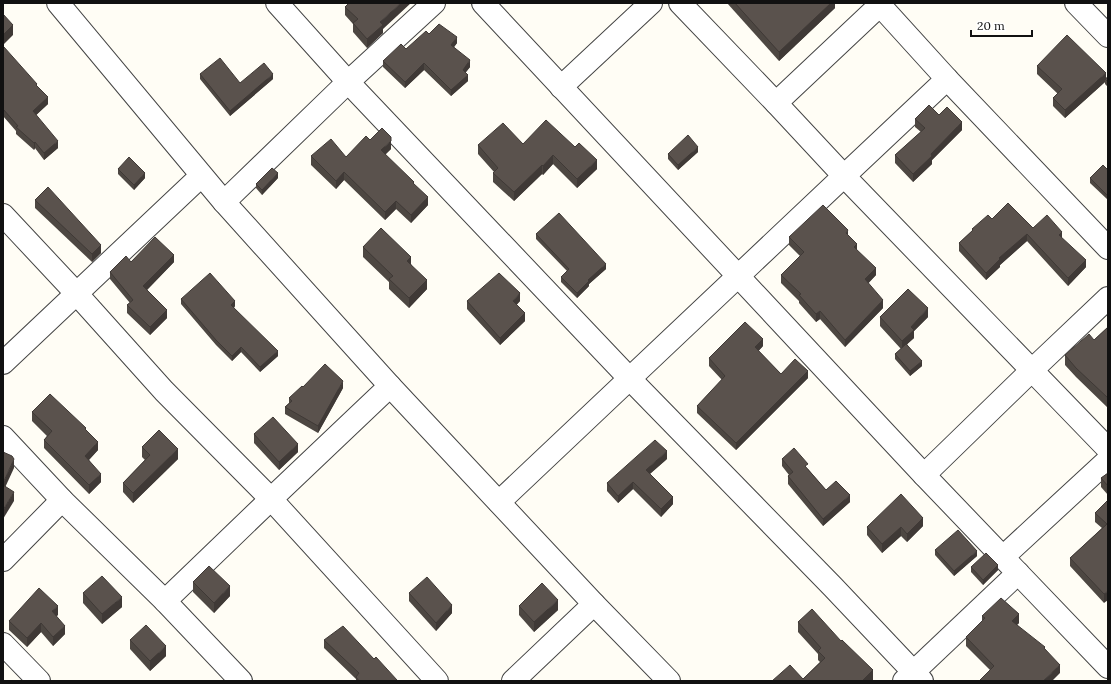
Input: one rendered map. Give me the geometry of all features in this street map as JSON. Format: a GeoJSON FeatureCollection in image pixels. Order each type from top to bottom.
{"type":"FeatureCollection","features":[{"type":"Feature","properties":{"kind":"street"},"geometry":{"type":"LineString","coordinates":[[58,3],[224,202],[390,386],[594,604],[669,681]]}},
{"type":"Feature","properties":{"kind":"street"},"geometry":{"type":"LineString","coordinates":[[277,3],[348,82],[630,379],[832,587],[913,678],[1018,573]]}},
{"type":"Feature","properties":{"kind":"street"},"geometry":{"type":"LineString","coordinates":[[224,202],[348,82],[434,3]]}},
{"type":"Feature","properties":{"kind":"street"},"geometry":{"type":"LineString","coordinates":[[483,3],[924,475],[1108,667]]}},
{"type":"Feature","properties":{"kind":"street"},"geometry":{"type":"LineString","coordinates":[[561,87],[651,3]]}},
{"type":"Feature","properties":{"kind":"street"},"geometry":{"type":"LineString","coordinates":[[680,3],[844,176],[1108,449]]}},
{"type":"Feature","properties":{"kind":"street"},"geometry":{"type":"LineString","coordinates":[[1076,3],[1108,36]]}},
{"type":"Feature","properties":{"kind":"street"},"geometry":{"type":"LineString","coordinates":[[776,103],[879,4],[947,79],[1108,248]]}},
{"type":"Feature","properties":{"kind":"street"},"geometry":{"type":"LineString","coordinates":[[499,502],[947,79]]}},
{"type":"Feature","properties":{"kind":"street"},"geometry":{"type":"LineString","coordinates":[[3,363],[201,176]]}},
{"type":"Feature","properties":{"kind":"street"},"geometry":{"type":"LineString","coordinates":[[3,215],[76,293],[164,391],[271,499],[437,681]]}},
{"type":"Feature","properties":{"kind":"street"},"geometry":{"type":"LineString","coordinates":[[924,475],[1031,370],[1108,298]]}},
{"type":"Feature","properties":{"kind":"street"},"geometry":{"type":"LineString","coordinates":[[165,601],[390,386]]}},
{"type":"Feature","properties":{"kind":"street"},"geometry":{"type":"LineString","coordinates":[[3,437],[62,500],[165,601],[241,681]]}},
{"type":"Feature","properties":{"kind":"street"},"geometry":{"type":"LineString","coordinates":[[1003,557],[1108,460]]}},
{"type":"Feature","properties":{"kind":"street"},"geometry":{"type":"LineString","coordinates":[[3,560],[62,500]]}},
{"type":"Feature","properties":{"kind":"street"},"geometry":{"type":"LineString","coordinates":[[513,681],[594,604]]}},
{"type":"Feature","properties":{"kind":"street"},"geometry":{"type":"LineString","coordinates":[[3,644],[39,681]]}},
{"type":"Feature","properties":{"kind":"building"},"geometry":{"type":"Polygon","coordinates":[[[349,3],[401,3],[380,22],[383,25],[367,39],[353,23],[358,19],[345,7],[349,3]]]}},
{"type":"Feature","properties":{"kind":"building"},"geometry":{"type":"Polygon","coordinates":[[[735,3],[831,3],[779,52],[735,3]]]}},
{"type":"Feature","properties":{"kind":"building"},"geometry":{"type":"Polygon","coordinates":[[[3,14],[13,25],[3,35],[3,14]]]}},
{"type":"Feature","properties":{"kind":"building"},"geometry":{"type":"Polygon","coordinates":[[[439,24],[457,37],[451,45],[470,60],[463,70],[468,75],[451,90],[424,63],[405,82],[383,61],[401,44],[406,49],[426,31],[429,34],[439,24]]]}},
{"type":"Feature","properties":{"kind":"building"},"geometry":{"type":"Polygon","coordinates":[[[1067,35],[1106,73],[1065,110],[1053,98],[1062,89],[1037,66],[1067,35]]]}},
{"type":"Feature","properties":{"kind":"building"},"geometry":{"type":"Polygon","coordinates":[[[4,47],[48,97],[33,111],[58,141],[44,153],[35,142],[34,143],[16,127],[18,126],[3,109],[4,47]]]}},
{"type":"Feature","properties":{"kind":"building"},"geometry":{"type":"Polygon","coordinates":[[[220,58],[240,83],[264,63],[273,74],[230,111],[200,74],[220,58]]]}},
{"type":"Feature","properties":{"kind":"building"},"geometry":{"type":"Polygon","coordinates":[[[929,105],[939,115],[947,107],[962,122],[931,154],[932,156],[913,174],[895,155],[925,128],[915,119],[929,105]]]}},
{"type":"Feature","properties":{"kind":"building"},"geometry":{"type":"Polygon","coordinates":[[[546,120],[575,147],[579,143],[597,160],[577,179],[553,155],[514,192],[493,173],[498,168],[478,145],[503,123],[523,144],[546,120]]]}},
{"type":"Feature","properties":{"kind":"building"},"geometry":{"type":"Polygon","coordinates":[[[382,128],[391,137],[391,141],[381,150],[428,197],[411,215],[396,201],[385,212],[344,172],[336,181],[311,156],[331,139],[346,157],[366,136],[370,140],[382,128]]]}},
{"type":"Feature","properties":{"kind":"building"},"geometry":{"type":"Polygon","coordinates":[[[688,135],[698,147],[678,165],[668,154],[688,135]]]}},
{"type":"Feature","properties":{"kind":"building"},"geometry":{"type":"Polygon","coordinates":[[[129,157],[145,173],[134,185],[118,169],[129,157]]]}},
{"type":"Feature","properties":{"kind":"building"},"geometry":{"type":"Polygon","coordinates":[[[1103,165],[1108,170],[1108,196],[1090,178],[1103,165]]]}},
{"type":"Feature","properties":{"kind":"building"},"geometry":{"type":"Polygon","coordinates":[[[272,168],[278,173],[262,190],[256,184],[272,168]]]}},
{"type":"Feature","properties":{"kind":"building"},"geometry":{"type":"Polygon","coordinates":[[[48,187],[101,245],[92,254],[35,200],[48,187]]]}},
{"type":"Feature","properties":{"kind":"building"},"geometry":{"type":"Polygon","coordinates":[[[1008,203],[1033,228],[1047,215],[1062,232],[1059,235],[1086,260],[1068,278],[1027,234],[999,258],[1000,259],[986,273],[959,243],[988,215],[992,219],[1008,203]]]}},
{"type":"Feature","properties":{"kind":"building"},"geometry":{"type":"Polygon","coordinates":[[[823,205],[848,230],[846,233],[857,244],[854,247],[876,268],[865,279],[883,300],[845,340],[820,311],[816,314],[799,295],[801,294],[781,275],[804,252],[789,237],[823,205]]]}},
{"type":"Feature","properties":{"kind":"building"},"geometry":{"type":"Polygon","coordinates":[[[559,213],[606,264],[588,280],[589,281],[577,293],[561,277],[569,269],[536,234],[559,213]]]}},
{"type":"Feature","properties":{"kind":"building"},"geometry":{"type":"Polygon","coordinates":[[[381,228],[411,257],[407,261],[427,280],[409,298],[389,279],[393,276],[363,247],[381,228]]]}},
{"type":"Feature","properties":{"kind":"building"},"geometry":{"type":"Polygon","coordinates":[[[155,237],[174,255],[143,286],[167,310],[150,327],[127,305],[133,300],[110,272],[126,256],[131,262],[155,237]]]}},
{"type":"Feature","properties":{"kind":"building"},"geometry":{"type":"Polygon","coordinates":[[[210,273],[235,301],[231,305],[278,351],[260,367],[241,347],[232,356],[216,340],[181,299],[210,273]]]}},
{"type":"Feature","properties":{"kind":"building"},"geometry":{"type":"Polygon","coordinates":[[[499,273],[520,293],[513,301],[525,313],[500,338],[467,301],[499,273]]]}},
{"type":"Feature","properties":{"kind":"building"},"geometry":{"type":"Polygon","coordinates":[[[908,289],[928,308],[911,327],[914,330],[902,341],[880,317],[908,289]]]}},
{"type":"Feature","properties":{"kind":"building"},"geometry":{"type":"Polygon","coordinates":[[[745,322],[763,339],[755,347],[781,374],[795,359],[808,371],[736,443],[697,406],[725,376],[709,358],[745,322]]]}},
{"type":"Feature","properties":{"kind":"building"},"geometry":{"type":"Polygon","coordinates":[[[1108,327],[1108,398],[1076,368],[1065,355],[1089,334],[1094,340],[1108,327]]]}},
{"type":"Feature","properties":{"kind":"building"},"geometry":{"type":"Polygon","coordinates":[[[906,344],[922,361],[910,371],[895,354],[906,344]]]}},
{"type":"Feature","properties":{"kind":"building"},"geometry":{"type":"Polygon","coordinates":[[[325,364],[343,381],[318,426],[285,407],[292,401],[289,398],[302,386],[303,387],[325,364]]]}},
{"type":"Feature","properties":{"kind":"building"},"geometry":{"type":"Polygon","coordinates":[[[50,394],[86,428],[85,429],[98,442],[85,456],[101,474],[89,485],[44,440],[52,431],[32,412],[50,394]]]}},
{"type":"Feature","properties":{"kind":"building"},"geometry":{"type":"Polygon","coordinates":[[[273,417],[298,444],[279,462],[254,434],[273,417]]]}},
{"type":"Feature","properties":{"kind":"building"},"geometry":{"type":"Polygon","coordinates":[[[159,430],[178,449],[133,493],[123,483],[150,455],[142,447],[159,430]]]}},
{"type":"Feature","properties":{"kind":"building"},"geometry":{"type":"Polygon","coordinates":[[[655,440],[667,451],[646,470],[673,497],[661,509],[633,482],[618,496],[607,483],[655,440]]]}},
{"type":"Feature","properties":{"kind":"building"},"geometry":{"type":"Polygon","coordinates":[[[794,448],[808,464],[805,466],[826,490],[836,481],[850,495],[823,519],[788,476],[793,472],[782,459],[794,448]]]}},
{"type":"Feature","properties":{"kind":"building"},"geometry":{"type":"Polygon","coordinates":[[[3,452],[12,456],[14,459],[3,483],[3,452]]]}},
{"type":"Feature","properties":{"kind":"building"},"geometry":{"type":"Polygon","coordinates":[[[1108,473],[1108,486],[1101,478],[1108,473]]]}},
{"type":"Feature","properties":{"kind":"building"},"geometry":{"type":"Polygon","coordinates":[[[3,485],[14,492],[3,510],[3,485]]]}},
{"type":"Feature","properties":{"kind":"building"},"geometry":{"type":"Polygon","coordinates":[[[901,494],[923,518],[907,534],[901,527],[882,544],[867,527],[901,494]]]}},
{"type":"Feature","properties":{"kind":"building"},"geometry":{"type":"Polygon","coordinates":[[[1108,500],[1108,591],[1104,594],[1070,558],[1107,524],[1095,513],[1108,500]]]}},
{"type":"Feature","properties":{"kind":"building"},"geometry":{"type":"Polygon","coordinates":[[[958,530],[977,551],[954,571],[935,550],[958,530]]]}},
{"type":"Feature","properties":{"kind":"building"},"geometry":{"type":"Polygon","coordinates":[[[986,553],[998,565],[983,580],[971,567],[986,553]]]}},
{"type":"Feature","properties":{"kind":"building"},"geometry":{"type":"Polygon","coordinates":[[[209,566],[230,586],[214,603],[193,582],[209,566]]]}},
{"type":"Feature","properties":{"kind":"building"},"geometry":{"type":"Polygon","coordinates":[[[102,576],[122,597],[102,614],[83,593],[102,576]]]}},
{"type":"Feature","properties":{"kind":"building"},"geometry":{"type":"Polygon","coordinates":[[[427,577],[452,605],[436,623],[409,593],[427,577]]]}},
{"type":"Feature","properties":{"kind":"building"},"geometry":{"type":"Polygon","coordinates":[[[542,583],[558,600],[534,622],[519,606],[542,583]]]}},
{"type":"Feature","properties":{"kind":"building"},"geometry":{"type":"Polygon","coordinates":[[[39,588],[58,606],[52,611],[65,626],[53,637],[41,623],[27,638],[9,621],[39,588]]]}},
{"type":"Feature","properties":{"kind":"building"},"geometry":{"type":"Polygon","coordinates":[[[1001,598],[1019,614],[1012,621],[1045,647],[1044,648],[1060,665],[1043,681],[979,681],[994,666],[966,637],[985,618],[982,616],[1001,598]]]}},
{"type":"Feature","properties":{"kind":"building"},"geometry":{"type":"Polygon","coordinates":[[[812,609],[841,641],[842,640],[873,670],[862,681],[772,681],[790,665],[803,679],[825,658],[818,651],[821,648],[798,622],[812,609]]]}},
{"type":"Feature","properties":{"kind":"building"},"geometry":{"type":"Polygon","coordinates":[[[146,625],[166,646],[150,661],[130,640],[146,625]]]}},
{"type":"Feature","properties":{"kind":"building"},"geometry":{"type":"Polygon","coordinates":[[[343,626],[374,659],[376,657],[397,680],[359,681],[356,677],[359,673],[324,640],[343,626]]]}}]}
